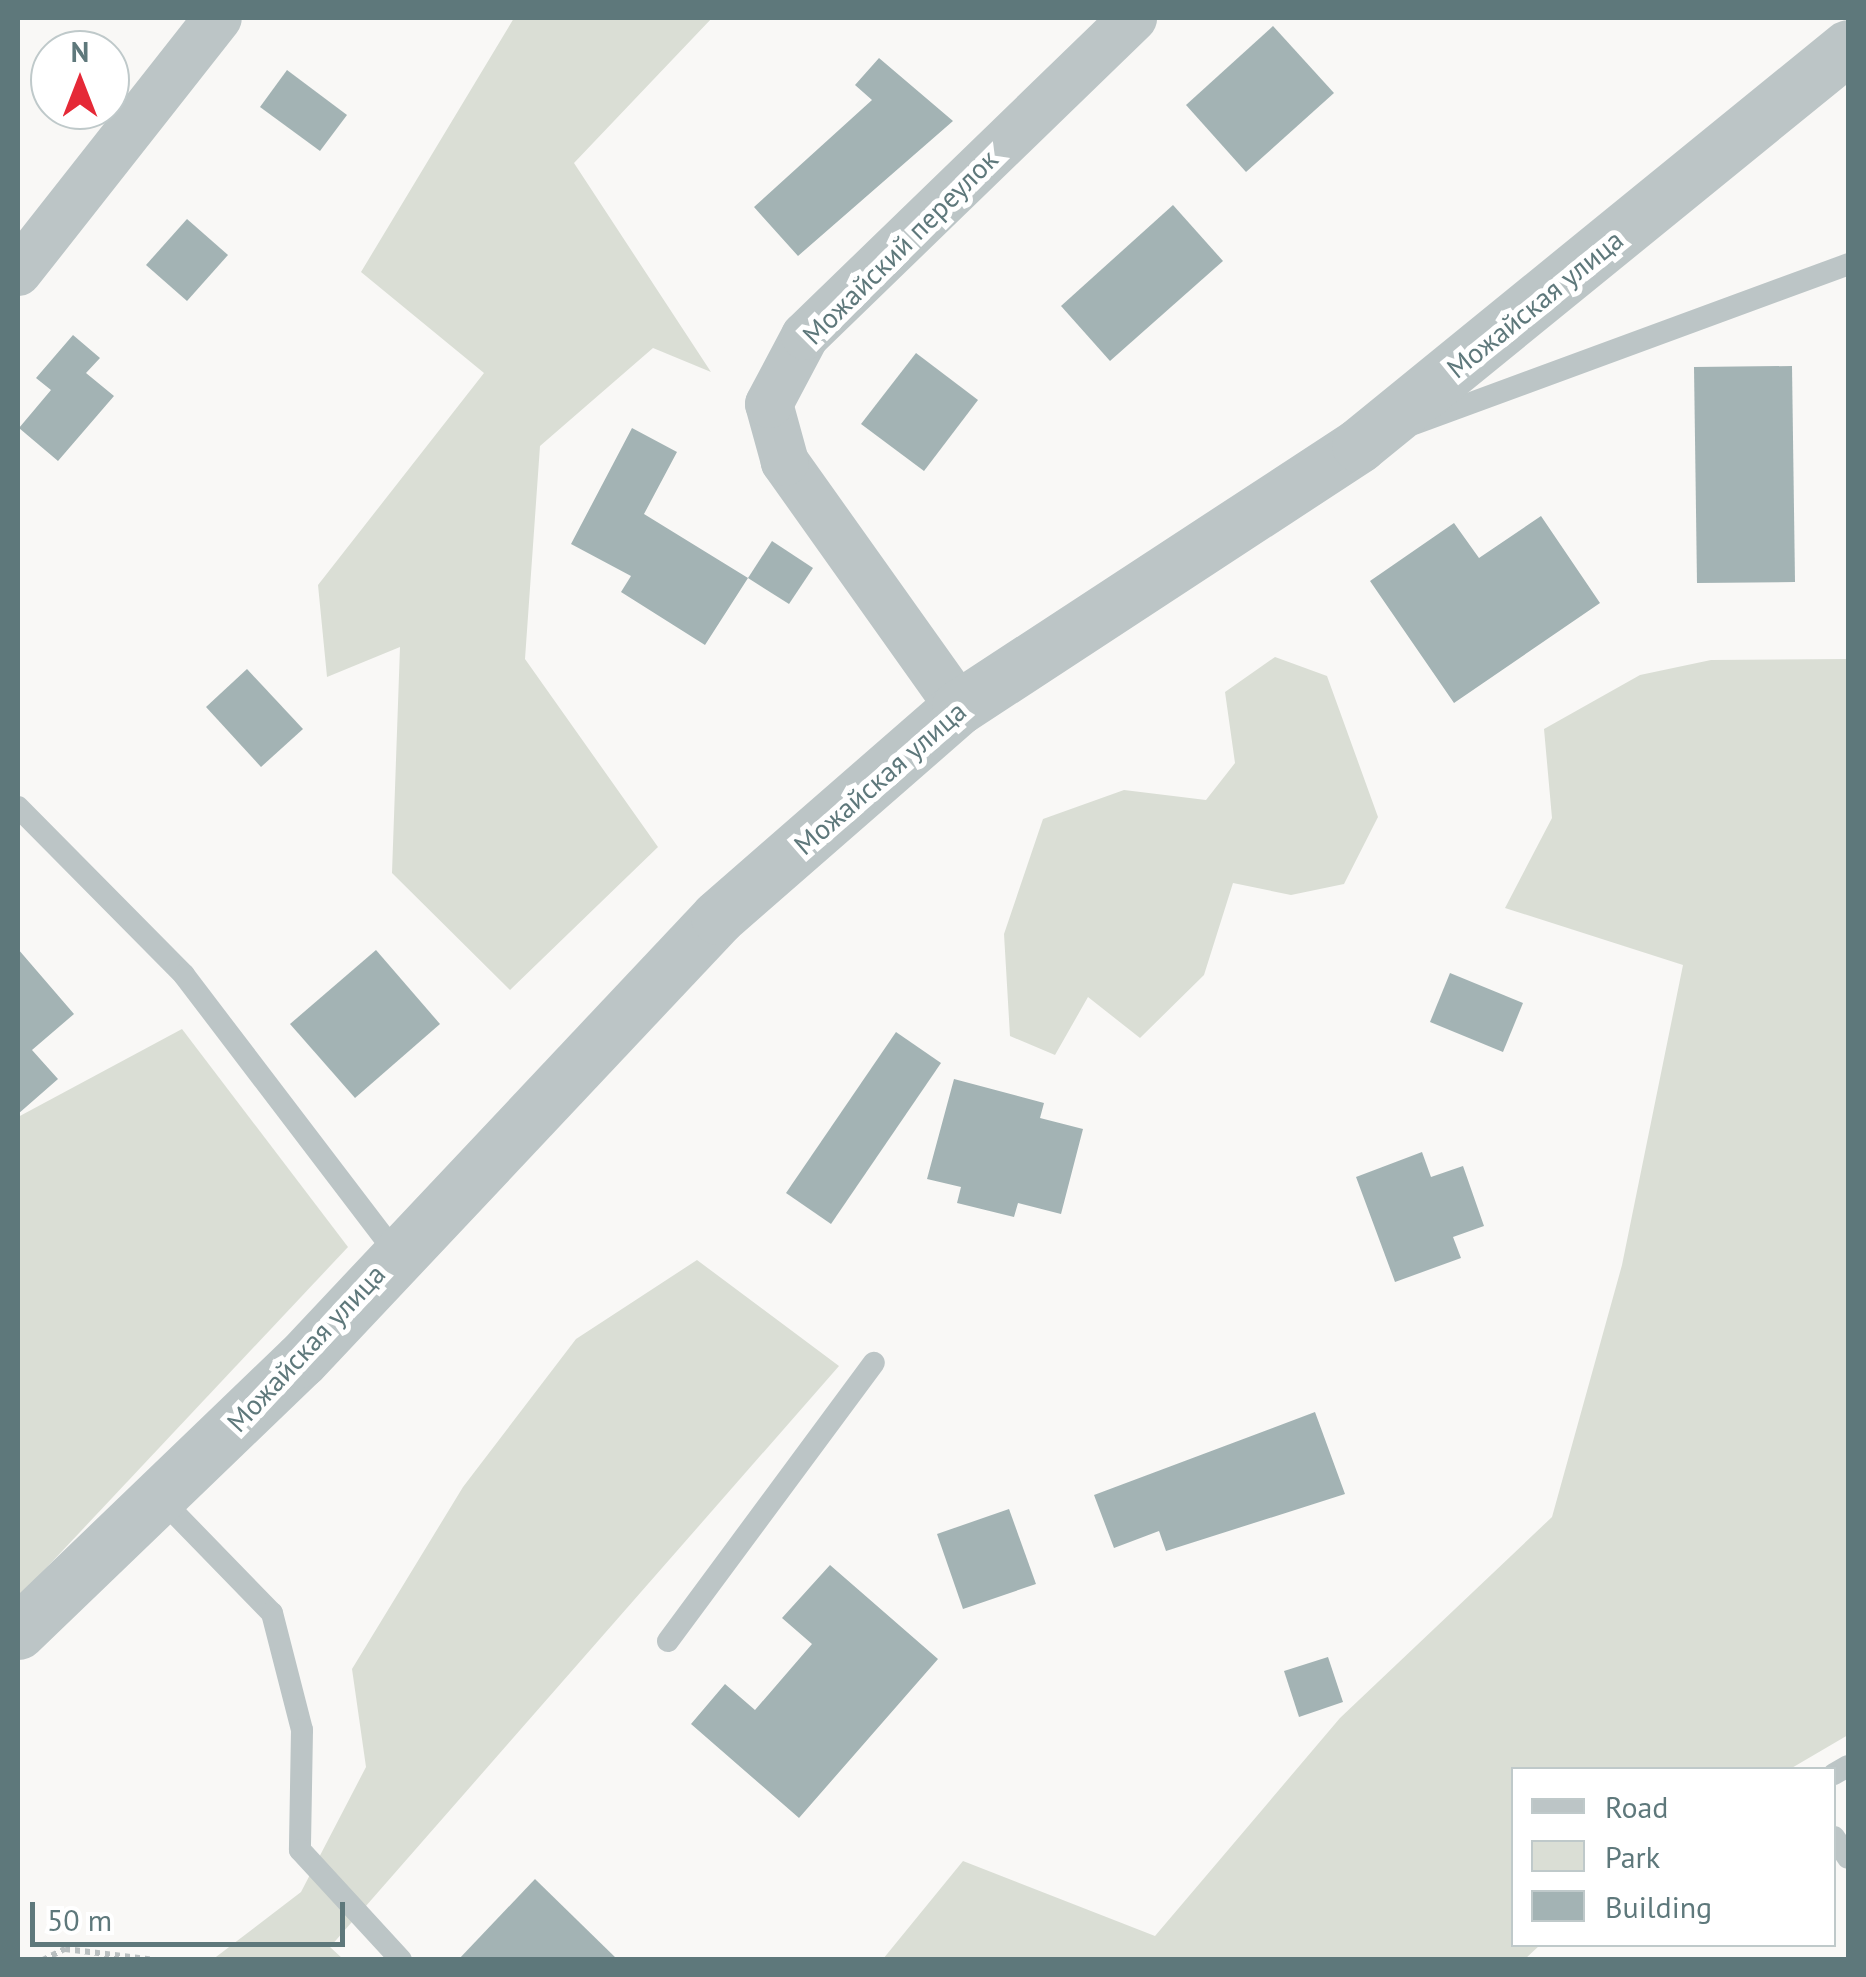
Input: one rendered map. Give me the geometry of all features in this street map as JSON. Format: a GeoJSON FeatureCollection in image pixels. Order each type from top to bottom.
{"type":"FeatureCollection","features":[{"type":"Feature","properties":{"kind":"street"},"geometry":{"type":"LineString","coordinates":[[18,272],[218,18]]}},
{"type":"Feature","properties":{"kind":"street","name":"Можайский переулок"},"geometry":{"type":"LineString","coordinates":[[959,707],[784,462],[769,404],[805,336],[1133,18]]}},
{"type":"Feature","properties":{"kind":"street","name":"Можайская улица"},"geometry":{"type":"LineString","coordinates":[[18,1632],[158,1498],[718,918],[959,707],[1359,445],[1848,47]]}},
{"type":"Feature","properties":{"kind":"lane"},"geometry":{"type":"LineString","coordinates":[[1359,445],[1848,264]]}},
{"type":"Feature","properties":{"kind":"lane"},"geometry":{"type":"LineString","coordinates":[[18,808],[184,975],[396,1253]]}},
{"type":"Feature","properties":{"kind":"lane"},"geometry":{"type":"LineString","coordinates":[[668,1642],[874,1363]]}},
{"type":"Feature","properties":{"kind":"lane"},"geometry":{"type":"LineString","coordinates":[[158,1498],[272,1613],[302,1730],[300,1850],[400,1960]]}},
{"type":"Feature","properties":{"kind":"path"},"geometry":{"type":"LineString","coordinates":[[43,1960],[66,1949],[155,1960]]}},
{"type":"Feature","properties":{"kind":"green space"},"geometry":{"type":"Polygon","coordinates":[[[514,18],[712,18],[574,163],[711,372],[653,348],[540,446],[525,659],[658,847],[510,990],[392,873],[400,647],[327,677],[318,585],[484,373],[361,272],[514,18]]]}},
{"type":"Feature","properties":{"kind":"green space"},"geometry":{"type":"Polygon","coordinates":[[[1275,657],[1327,676],[1378,817],[1344,884],[1291,895],[1233,883],[1204,975],[1140,1038],[1088,997],[1055,1055],[1010,1036],[1004,934],[1043,819],[1124,790],[1206,800],[1235,763],[1225,692],[1275,657]]]}},
{"type":"Feature","properties":{"kind":"green space"},"geometry":{"type":"Polygon","coordinates":[[[1848,659],[1848,1735],[1793,1767],[1511,1767],[1511,1947],[1538,1947],[1525,1959],[883,1959],[963,1861],[1155,1936],[1340,1718],[1552,1517],[1622,1265],[1683,965],[1505,908],[1552,818],[1544,729],[1640,675],[1711,660],[1848,659]]]}},
{"type":"Feature","properties":{"kind":"green space"},"geometry":{"type":"Polygon","coordinates":[[[182,1029],[348,1247],[18,1598],[18,1117],[182,1029]]]}},
{"type":"Feature","properties":{"kind":"green space"},"geometry":{"type":"Polygon","coordinates":[[[697,1260],[839,1366],[330,1947],[343,1959],[212,1960],[301,1892],[366,1767],[352,1669],[463,1487],[576,1339],[697,1260]]]}},
{"type":"Feature","properties":{"kind":"building"},"geometry":{"type":"Polygon","coordinates":[[[1273,26],[1334,93],[1246,172],[1186,105],[1273,26]]]}},
{"type":"Feature","properties":{"kind":"building"},"geometry":{"type":"Polygon","coordinates":[[[879,58],[953,121],[798,256],[754,207],[872,100],[855,85],[879,58]]]}},
{"type":"Feature","properties":{"kind":"building"},"geometry":{"type":"Polygon","coordinates":[[[287,70],[347,115],[320,151],[260,107],[287,70]]]}},
{"type":"Feature","properties":{"kind":"building"},"geometry":{"type":"Polygon","coordinates":[[[1173,205],[1223,261],[1110,361],[1061,306],[1173,205]]]}},
{"type":"Feature","properties":{"kind":"building"},"geometry":{"type":"Polygon","coordinates":[[[187,219],[228,255],[187,301],[146,265],[187,219]]]}},
{"type":"Feature","properties":{"kind":"building"},"geometry":{"type":"Polygon","coordinates":[[[73,335],[100,358],[86,373],[114,396],[58,461],[19,428],[51,390],[36,378],[73,335]]]}},
{"type":"Feature","properties":{"kind":"building"},"geometry":{"type":"Polygon","coordinates":[[[916,353],[978,400],[924,471],[861,424],[916,353]]]}},
{"type":"Feature","properties":{"kind":"building"},"geometry":{"type":"Polygon","coordinates":[[[1792,366],[1795,582],[1697,583],[1694,367],[1792,366]]]}},
{"type":"Feature","properties":{"kind":"building"},"geometry":{"type":"Polygon","coordinates":[[[632,428],[677,452],[644,514],[748,578],[705,645],[621,592],[631,576],[571,544],[632,428]]]}},
{"type":"Feature","properties":{"kind":"building"},"geometry":{"type":"Polygon","coordinates":[[[1541,516],[1600,603],[1454,703],[1370,581],[1454,523],[1479,558],[1541,516]]]}},
{"type":"Feature","properties":{"kind":"building"},"geometry":{"type":"Polygon","coordinates":[[[772,541],[813,568],[789,604],[748,578],[772,541]]]}},
{"type":"Feature","properties":{"kind":"building"},"geometry":{"type":"Polygon","coordinates":[[[247,669],[303,729],[261,767],[206,707],[247,669]]]}},
{"type":"Feature","properties":{"kind":"building"},"geometry":{"type":"Polygon","coordinates":[[[18,949],[74,1014],[32,1050],[58,1079],[18,1114],[18,949]]]}},
{"type":"Feature","properties":{"kind":"building"},"geometry":{"type":"Polygon","coordinates":[[[376,950],[440,1024],[355,1098],[290,1024],[376,950]]]}},
{"type":"Feature","properties":{"kind":"building"},"geometry":{"type":"Polygon","coordinates":[[[1450,973],[1523,1003],[1503,1052],[1430,1022],[1450,973]]]}},
{"type":"Feature","properties":{"kind":"building"},"geometry":{"type":"Polygon","coordinates":[[[896,1032],[941,1063],[831,1224],[786,1193],[896,1032]]]}},
{"type":"Feature","properties":{"kind":"building"},"geometry":{"type":"Polygon","coordinates":[[[954,1079],[1044,1103],[1040,1118],[1083,1129],[1061,1214],[1018,1203],[1014,1217],[957,1203],[961,1187],[927,1179],[954,1079]]]}},
{"type":"Feature","properties":{"kind":"building"},"geometry":{"type":"Polygon","coordinates":[[[1422,1152],[1431,1177],[1463,1166],[1484,1226],[1453,1237],[1461,1258],[1395,1282],[1356,1177],[1422,1152]]]}},
{"type":"Feature","properties":{"kind":"building"},"geometry":{"type":"Polygon","coordinates":[[[1315,1412],[1345,1494],[1166,1551],[1159,1531],[1114,1548],[1094,1495],[1315,1412]]]}},
{"type":"Feature","properties":{"kind":"building"},"geometry":{"type":"Polygon","coordinates":[[[1009,1509],[1036,1584],[963,1609],[937,1534],[1009,1509]]]}},
{"type":"Feature","properties":{"kind":"building"},"geometry":{"type":"Polygon","coordinates":[[[830,1565],[938,1659],[799,1818],[691,1724],[725,1684],[755,1710],[812,1644],[782,1618],[830,1565]]]}},
{"type":"Feature","properties":{"kind":"building"},"geometry":{"type":"Polygon","coordinates":[[[1328,1657],[1343,1702],[1299,1717],[1284,1671],[1328,1657]]]}},
{"type":"Feature","properties":{"kind":"building"},"geometry":{"type":"Polygon","coordinates":[[[535,1879],[618,1960],[458,1960],[535,1879]]]}}]}
